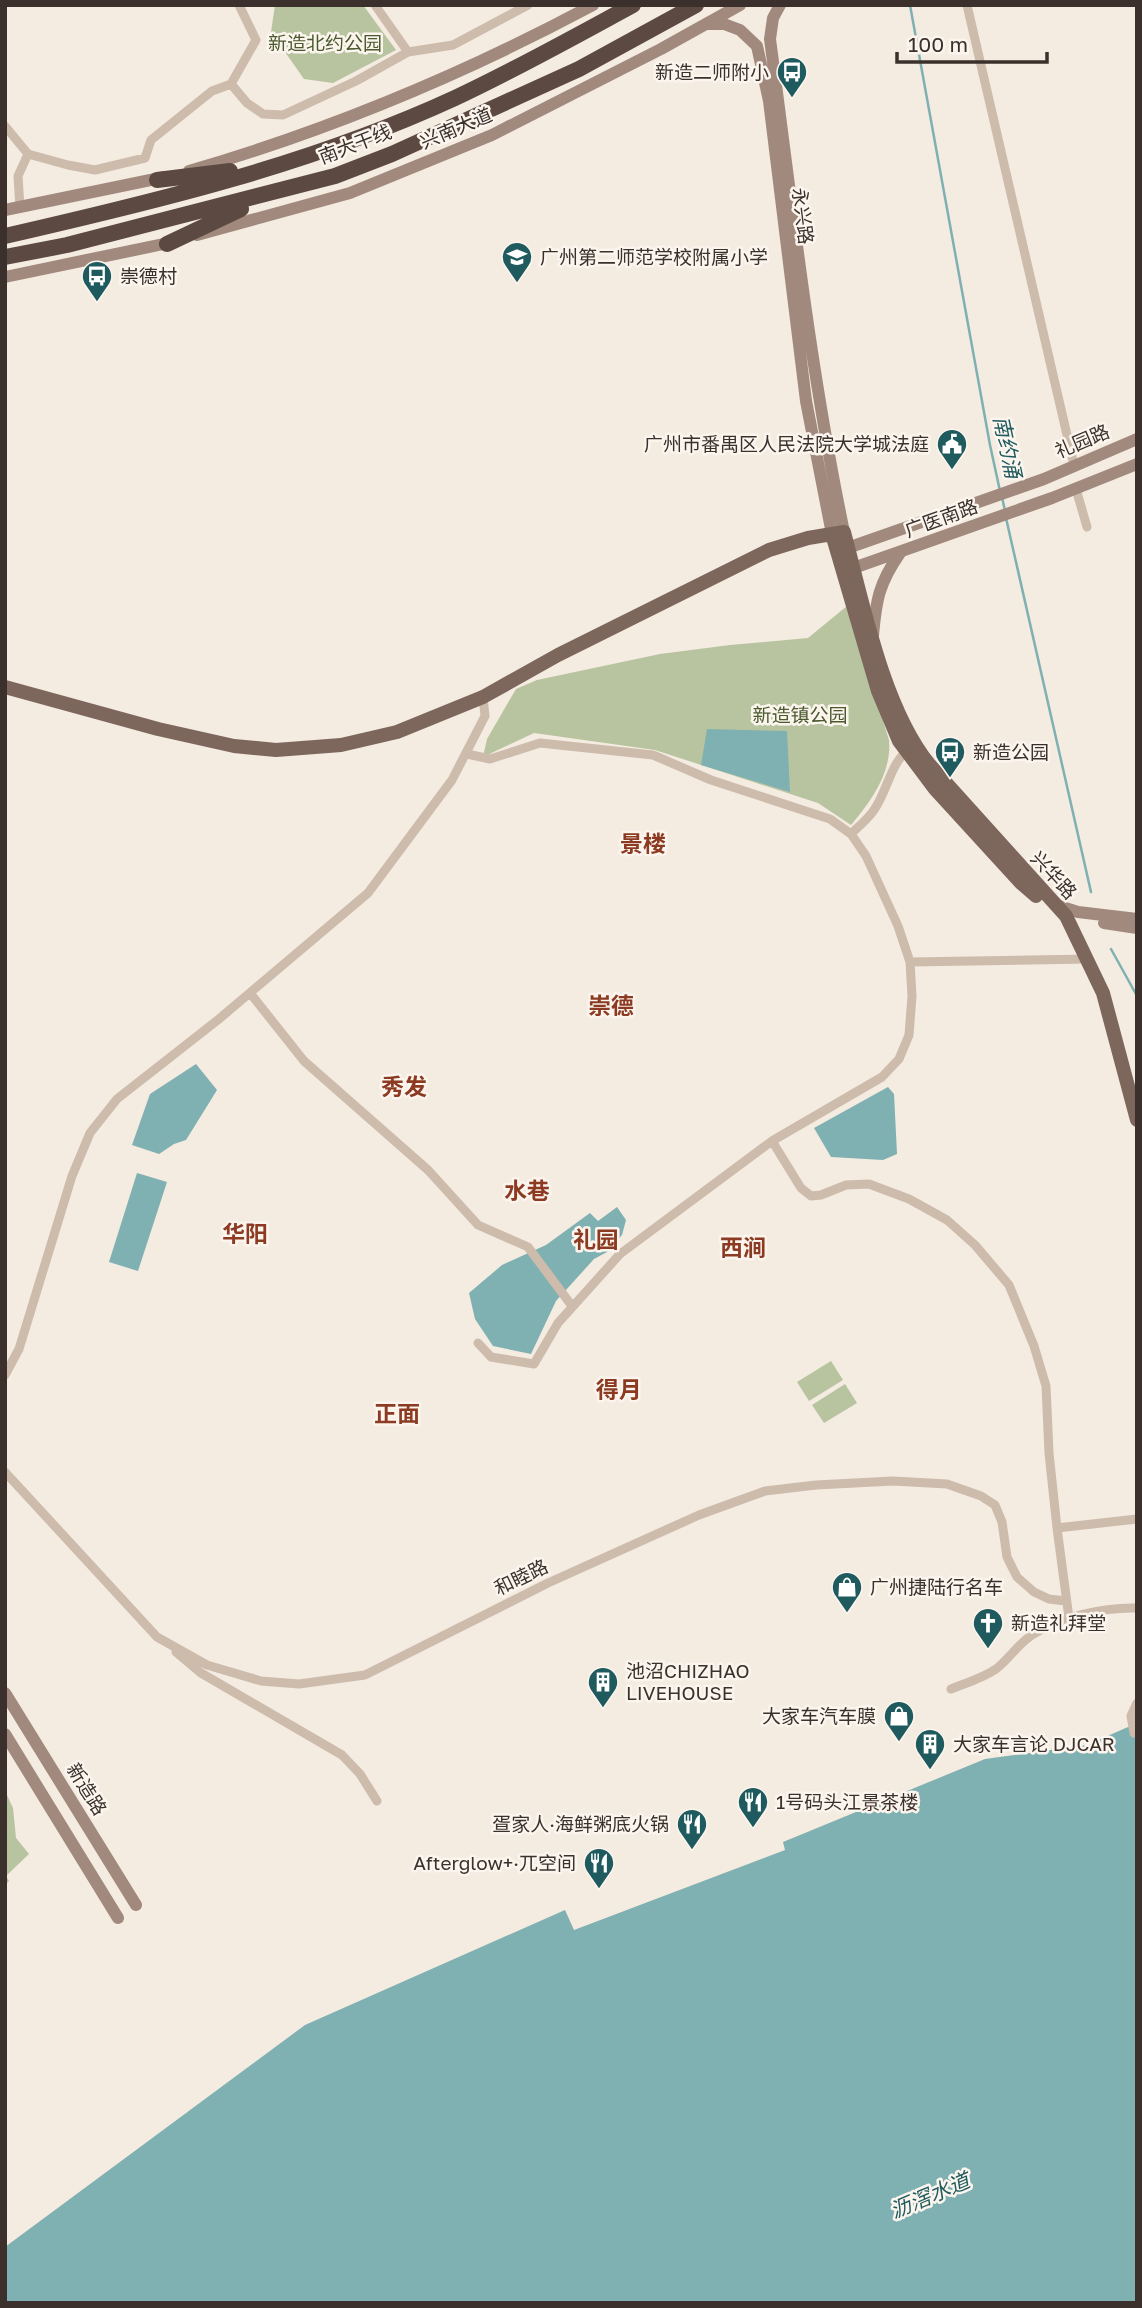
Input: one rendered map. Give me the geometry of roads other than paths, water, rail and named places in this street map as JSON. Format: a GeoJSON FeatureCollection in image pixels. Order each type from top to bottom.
{"type":"FeatureCollection","features":[{"type":"Feature","properties":{"kind":"highway","name":"南大干线"},"geometry":{"type":"LineString","coordinates":[[5,236],[179,194],[278,166],[378,130],[455,98],[633,5]]}},
{"type":"Feature","properties":{"kind":"highway","name":"南大干线"},"geometry":{"type":"LineString","coordinates":[[5,257],[67,245],[335,176],[404,149],[579,69],[696,5]]}},
{"type":"Feature","properties":{"kind":"highway"},"geometry":{"type":"LineString","coordinates":[[157,180],[278,166]]}},
{"type":"Feature","properties":{"kind":"highway"},"geometry":{"type":"LineString","coordinates":[[167,244],[276,193]]}},
{"type":"Feature","properties":{"kind":"main road"},"geometry":{"type":"LineString","coordinates":[[5,210],[157,180],[259,150],[340,122],[452,75],[593,5]]}},
{"type":"Feature","properties":{"kind":"main road","name":"兴南大道"},"geometry":{"type":"LineString","coordinates":[[5,277],[167,244],[350,193],[492,135],[661,49],[740,5]]}},
{"type":"Feature","properties":{"kind":"main road","name":"永兴路"},"geometry":{"type":"LineString","coordinates":[[780,5],[773,18],[770,39],[838,533]]}},
{"type":"Feature","properties":{"kind":"main road","name":"永兴路"},"geometry":{"type":"LineString","coordinates":[[704,24],[724,24],[740,30],[757,46],[769,101],[806,401],[838,533]]}},
{"type":"Feature","properties":{"kind":"main road","name":"礼园路"},"geometry":{"type":"LineString","coordinates":[[1044,479],[1137,439]]}},
{"type":"Feature","properties":{"kind":"main road"},"geometry":{"type":"LineString","coordinates":[[1076,489],[1137,464]]}},
{"type":"Feature","properties":{"kind":"main road","name":"广医南路"},"geometry":{"type":"LineString","coordinates":[[842,550],[1044,479]]}},
{"type":"Feature","properties":{"kind":"main road","name":"广医南路"},"geometry":{"type":"LineString","coordinates":[[848,570],[1076,489]]}},
{"type":"Feature","properties":{"kind":"main road"},"geometry":{"type":"LineString","coordinates":[[5,687],[201,739],[276,750],[321,748],[379,737],[427,721],[483,697],[558,655],[752,558],[808,538],[838,533]]}},
{"type":"Feature","properties":{"kind":"main road","name":"兴华路"},"geometry":{"type":"LineString","coordinates":[[838,533],[878,691],[910,749],[1062,911],[1103,993],[1137,1120]]}},
{"type":"Feature","properties":{"kind":"main road"},"geometry":{"type":"LineString","coordinates":[[873,637],[876,601],[886,576],[900,553]]}},
{"type":"Feature","properties":{"kind":"main road","name":"兴华路"},"geometry":{"type":"LineString","coordinates":[[848,570],[910,749]]}},
{"type":"Feature","properties":{"kind":"main road"},"geometry":{"type":"LineString","coordinates":[[1062,911],[1137,919]]}},
{"type":"Feature","properties":{"kind":"main road"},"geometry":{"type":"LineString","coordinates":[[1062,911],[1137,928]]}},
{"type":"Feature","properties":{"kind":"main road","name":"新造路"},"geometry":{"type":"LineString","coordinates":[[5,1693],[136,1905]]}},
{"type":"Feature","properties":{"kind":"main road"},"geometry":{"type":"LineString","coordinates":[[5,1734],[118,1918]]}},
{"type":"Feature","properties":{"kind":"street"},"geometry":{"type":"LineString","coordinates":[[5,126],[28,154],[95,170],[145,158],[151,141],[212,91],[231,84],[256,40],[239,5]]}},
{"type":"Feature","properties":{"kind":"street"},"geometry":{"type":"LineString","coordinates":[[375,5],[408,52]]}},
{"type":"Feature","properties":{"kind":"street"},"geometry":{"type":"LineString","coordinates":[[231,84],[247,103],[263,114],[283,115],[356,81],[408,52],[453,45],[528,5]]}},
{"type":"Feature","properties":{"kind":"street"},"geometry":{"type":"LineString","coordinates":[[967,5],[1074,465]]}},
{"type":"Feature","properties":{"kind":"street"},"geometry":{"type":"LineString","coordinates":[[20,208],[18,176],[28,154]]}},
{"type":"Feature","properties":{"kind":"street"},"geometry":{"type":"LineString","coordinates":[[1076,489],[1087,527]]}},
{"type":"Feature","properties":{"kind":"street"},"geometry":{"type":"LineString","coordinates":[[5,1375],[19,1349],[72,1176],[90,1133],[117,1099],[250,993],[368,893],[452,780],[485,716],[483,697]]}},
{"type":"Feature","properties":{"kind":"street"},"geometry":{"type":"LineString","coordinates":[[467,754],[490,759],[540,743],[653,755],[711,780],[831,819],[851,834],[880,885],[910,962],[912,996],[909,1035],[899,1059],[882,1077],[772,1141],[620,1254],[558,1323],[534,1364],[491,1357],[478,1343]]}},
{"type":"Feature","properties":{"kind":"street"},"geometry":{"type":"LineString","coordinates":[[851,834],[873,812],[888,787],[896,762],[910,749]]}},
{"type":"Feature","properties":{"kind":"street"},"geometry":{"type":"LineString","coordinates":[[910,962],[1088,959]]}},
{"type":"Feature","properties":{"kind":"street"},"geometry":{"type":"LineString","coordinates":[[250,993],[304,1061],[428,1170],[478,1225],[528,1247],[572,1306]]}},
{"type":"Feature","properties":{"kind":"street"},"geometry":{"type":"LineString","coordinates":[[772,1141],[801,1188],[811,1196],[846,1185],[869,1184],[909,1199],[947,1220],[975,1245],[1009,1285],[1034,1346],[1046,1386],[1049,1453],[1069,1618]]}},
{"type":"Feature","properties":{"kind":"street","name":"和睦路"},"geometry":{"type":"LineString","coordinates":[[5,1472],[157,1637],[208,1665],[261,1681],[299,1684],[365,1675],[548,1583],[698,1515],[765,1492],[816,1485],[893,1481],[947,1483],[981,1496],[995,1505],[1002,1522],[1007,1556],[1017,1577],[1042,1596],[1066,1601]]}},
{"type":"Feature","properties":{"kind":"street"},"geometry":{"type":"LineString","coordinates":[[1057,1528],[1137,1519]]}},
{"type":"Feature","properties":{"kind":"street"},"geometry":{"type":"LineString","coordinates":[[951,1689],[997,1668],[1031,1636],[1069,1618],[1137,1608]]}},
{"type":"Feature","properties":{"kind":"street"},"geometry":{"type":"LineString","coordinates":[[157,1637],[201,1672],[342,1755],[360,1774],[377,1801]]}},
{"type":"Feature","properties":{"kind":"street"},"geometry":{"type":"LineString","coordinates":[[1134,1733],[1131,1716],[1137,1703]]}},
{"type":"Feature","properties":{"kind":"water"},"geometry":{"type":"Polygon","coordinates":[[[707,729],[787,731],[790,792],[701,765],[707,729]]]}},
{"type":"Feature","properties":{"kind":"water"},"geometry":{"type":"Polygon","coordinates":[[[196,1064],[217,1090],[186,1140],[159,1154],[132,1145],[150,1094],[196,1064]]]}},
{"type":"Feature","properties":{"kind":"water"},"geometry":{"type":"Polygon","coordinates":[[[888,1087],[894,1094],[897,1154],[883,1160],[831,1157],[814,1128],[888,1087]]]}},
{"type":"Feature","properties":{"kind":"water"},"geometry":{"type":"Polygon","coordinates":[[[137,1173],[167,1182],[138,1271],[109,1262],[137,1173]]]}},
{"type":"Feature","properties":{"kind":"water"},"geometry":{"type":"Polygon","coordinates":[[[617,1207],[626,1220],[622,1235],[607,1252],[594,1259],[556,1301],[531,1354],[493,1346],[475,1319],[469,1293],[502,1265],[546,1245],[590,1213],[598,1221],[617,1207]]]}},
{"type":"Feature","properties":{"kind":"water","name":"沥滘水道"},"geometry":{"type":"Polygon","coordinates":[[[1137,1726],[1137,2303],[5,2303],[5,2247],[305,2025],[565,1910],[574,1930],[785,1850],[783,1842],[985,1759],[1087,1745],[1128,1727],[1137,1726]]]}},
{"type":"Feature","properties":{"kind":"waterway","name":"南约涌"},"geometry":{"type":"LineString","coordinates":[[910,5],[1000,491]]}},
{"type":"Feature","properties":{"kind":"waterway","name":"南约涌"},"geometry":{"type":"LineString","coordinates":[[1002,497],[1005,511]]}},
{"type":"Feature","properties":{"kind":"waterway","name":"南约涌"},"geometry":{"type":"LineString","coordinates":[[1006,518],[1091,892]]}},
{"type":"Feature","properties":{"kind":"waterway","name":"南约涌"},"geometry":{"type":"LineString","coordinates":[[1111,949],[1137,996]]}},
{"type":"Feature","properties":{"kind":"place","name":"新造二师附小"},"geometry":{"type":"Point","coordinates":[792,99]}},
{"type":"Feature","properties":{"kind":"place","name":"广州第二师范学校附属小学"},"geometry":{"type":"Point","coordinates":[517,284]}},
{"type":"Feature","properties":{"kind":"place","name":"崇德村"},"geometry":{"type":"Point","coordinates":[97,303]}},
{"type":"Feature","properties":{"kind":"place","name":"广州市番禺区人民法院大学城法庭"},"geometry":{"type":"Point","coordinates":[952,471]}},
{"type":"Feature","properties":{"kind":"place","name":"新造公园"},"geometry":{"type":"Point","coordinates":[950,779]}},
{"type":"Feature","properties":{"kind":"place","name":"广州捷陆行名车"},"geometry":{"type":"Point","coordinates":[847,1614]}},
{"type":"Feature","properties":{"kind":"place","name":"新造礼拜堂"},"geometry":{"type":"Point","coordinates":[988,1650]}},
{"type":"Feature","properties":{"kind":"place","name":"池沼CHIZHAO LIVEHOUSE"},"geometry":{"type":"Point","coordinates":[603,1709]}},
{"type":"Feature","properties":{"kind":"place","name":"大家车汽车膜"},"geometry":{"type":"Point","coordinates":[899,1743]}},
{"type":"Feature","properties":{"kind":"place","name":"大家车言论 DJCAR"},"geometry":{"type":"Point","coordinates":[930,1771]}},
{"type":"Feature","properties":{"kind":"place","name":"1号码头江景茶楼"},"geometry":{"type":"Point","coordinates":[753,1829]}},
{"type":"Feature","properties":{"kind":"place","name":"疍家人·海鲜粥底火锅"},"geometry":{"type":"Point","coordinates":[692,1851]}},
{"type":"Feature","properties":{"kind":"place","name":"Afterglow+·兀空间"},"geometry":{"type":"Point","coordinates":[599,1890]}},
{"type":"Feature","properties":{"kind":"district","name":"景楼"},"geometry":{"type":"Point","coordinates":[643,844]}},
{"type":"Feature","properties":{"kind":"district","name":"崇德"},"geometry":{"type":"Point","coordinates":[611,1006]}},
{"type":"Feature","properties":{"kind":"district","name":"秀发"},"geometry":{"type":"Point","coordinates":[404,1087]}},
{"type":"Feature","properties":{"kind":"district","name":"水巷"},"geometry":{"type":"Point","coordinates":[527,1191]}},
{"type":"Feature","properties":{"kind":"district","name":"华阳"},"geometry":{"type":"Point","coordinates":[245,1234]}},
{"type":"Feature","properties":{"kind":"district","name":"礼园"},"geometry":{"type":"Point","coordinates":[596,1240]}},
{"type":"Feature","properties":{"kind":"district","name":"西涧"},"geometry":{"type":"Point","coordinates":[743,1248]}},
{"type":"Feature","properties":{"kind":"district","name":"得月"},"geometry":{"type":"Point","coordinates":[619,1390]}},
{"type":"Feature","properties":{"kind":"district","name":"正面"},"geometry":{"type":"Point","coordinates":[397,1414]}},
{"type":"Feature","properties":{"kind":"park label","name":"新造北约公园"},"geometry":{"type":"Point","coordinates":[325,43]}},
{"type":"Feature","properties":{"kind":"park label","name":"新造镇公园"},"geometry":{"type":"Point","coordinates":[800,715]}}]}
